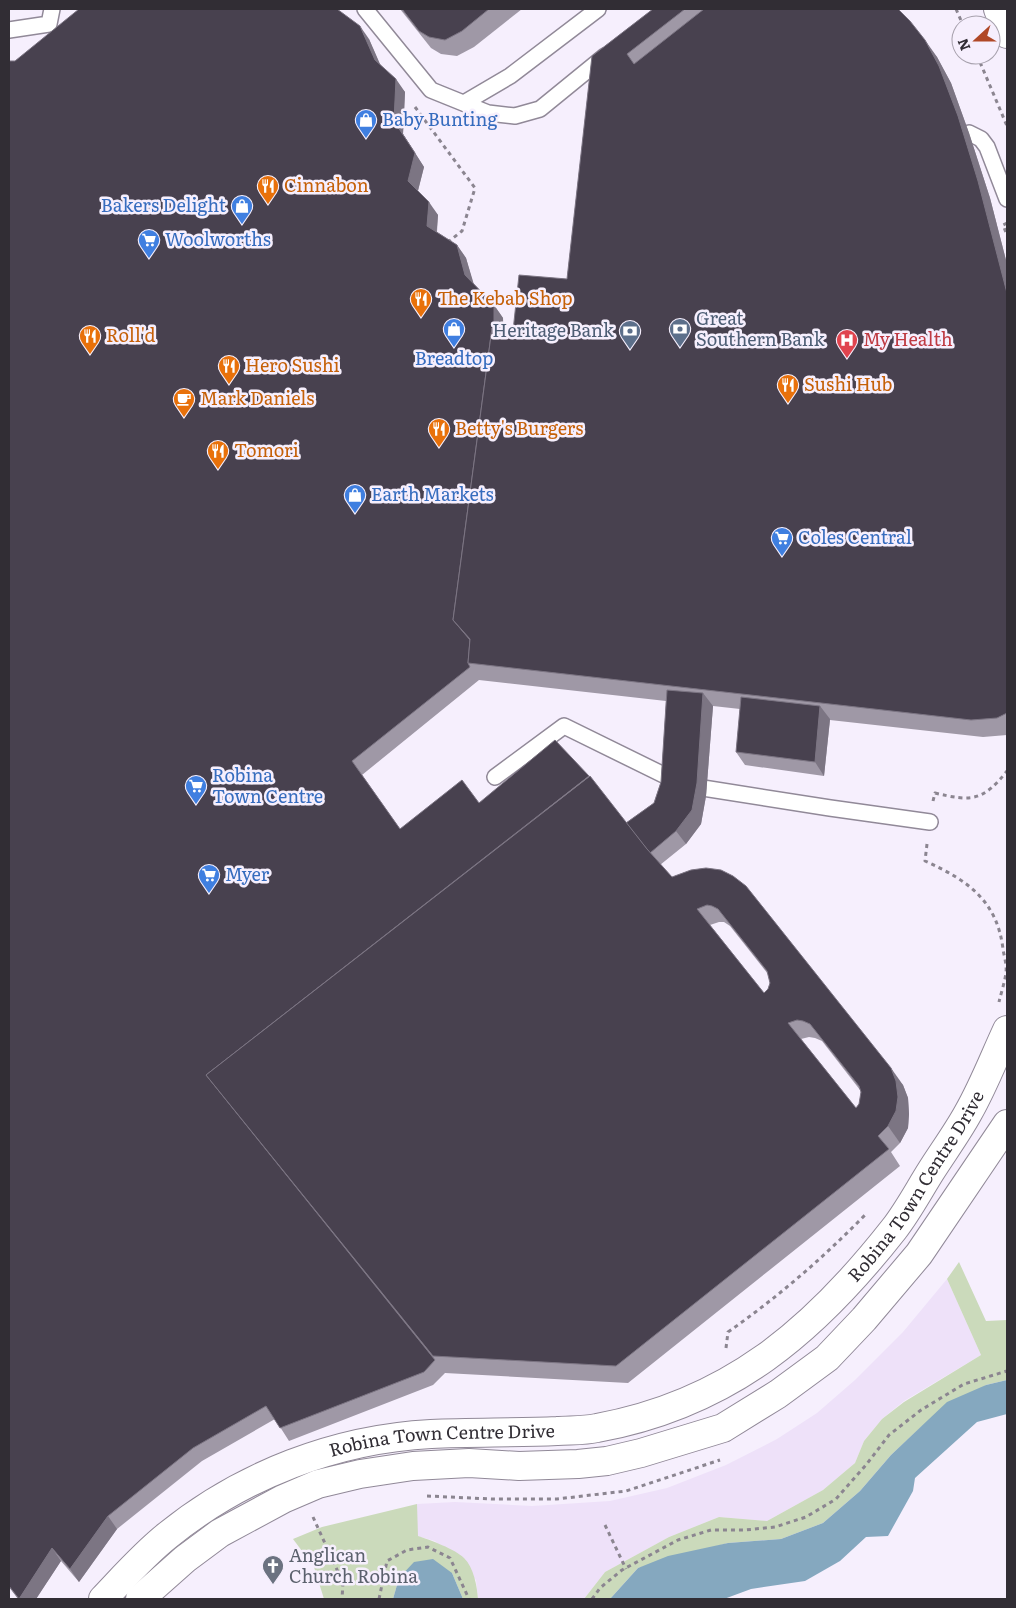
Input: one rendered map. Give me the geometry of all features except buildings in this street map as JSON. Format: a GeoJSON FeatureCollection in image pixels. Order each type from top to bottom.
{"type":"FeatureCollection","features":[{"type":"Feature","properties":{"kind":"street"},"geometry":{"type":"LineString","coordinates":[[998,9],[1007,34]]}},
{"type":"Feature","properties":{"kind":"street","name":"Robina Town Centre Drive"},"geometry":{"type":"LineString","coordinates":[[103,1599],[160,1542],[198,1513],[232,1491],[293,1463],[348,1446],[391,1438],[436,1434],[509,1434],[595,1429],[650,1416],[699,1396],[739,1376],[776,1351],[838,1295],[895,1227],[969,1112],[1002,1020]]}},
{"type":"Feature","properties":{"kind":"street","name":"Robina Town Centre Drive"},"geometry":{"type":"LineString","coordinates":[[140,1599],[185,1559],[220,1533],[283,1499],[318,1484],[360,1474],[413,1466],[469,1463],[519,1466],[607,1461],[723,1428],[778,1394],[827,1358],[864,1319],[919,1254],[1007,1124]]}},
{"type":"Feature","properties":{"kind":"street"},"geometry":{"type":"LineString","coordinates":[[803,1328],[827,1358]]}},
{"type":"Feature","properties":{"kind":"lane"},"geometry":{"type":"LineString","coordinates":[[9,30],[49,24],[52,9]]}},
{"type":"Feature","properties":{"kind":"lane"},"geometry":{"type":"LineString","coordinates":[[365,9],[431,90],[488,113],[515,116],[540,109],[616,46]]}},
{"type":"Feature","properties":{"kind":"lane"},"geometry":{"type":"LineString","coordinates":[[464,102],[510,76],[598,9]]}},
{"type":"Feature","properties":{"kind":"lane"},"geometry":{"type":"LineString","coordinates":[[969,133],[981,139],[986,147],[1007,199]]}},
{"type":"Feature","properties":{"kind":"lane"},"geometry":{"type":"LineString","coordinates":[[495,777],[564,726],[684,785],[930,822]]}},
{"type":"Feature","properties":{"kind":"path"},"geometry":{"type":"LineString","coordinates":[[981,65],[1007,126]]}},
{"type":"Feature","properties":{"kind":"path"},"geometry":{"type":"LineString","coordinates":[[414,106],[475,188],[462,231],[447,243]]}},
{"type":"Feature","properties":{"kind":"path"},"geometry":{"type":"LineString","coordinates":[[1007,223],[1002,225],[1007,235]]}},
{"type":"Feature","properties":{"kind":"path"},"geometry":{"type":"LineString","coordinates":[[1002,1020],[999,1002],[1006,972],[1002,941],[993,913],[978,894],[960,878],[925,861],[935,793],[961,798],[977,797],[990,790],[1007,771]]}},
{"type":"Feature","properties":{"kind":"path"},"geometry":{"type":"LineString","coordinates":[[721,1355],[727,1348],[728,1332],[769,1303],[830,1252],[868,1213]]}},
{"type":"Feature","properties":{"kind":"path"},"geometry":{"type":"LineString","coordinates":[[592,1599],[600,1588],[626,1568],[678,1540],[711,1530],[745,1530],[775,1527],[806,1517],[836,1499],[889,1435],[921,1410],[964,1384],[1007,1371]]}},
{"type":"Feature","properties":{"kind":"path"},"geometry":{"type":"LineString","coordinates":[[311,1514],[343,1583],[342,1599]]}},
{"type":"Feature","properties":{"kind":"path"},"geometry":{"type":"LineString","coordinates":[[605,1525],[626,1568]]}},
{"type":"Feature","properties":{"kind":"path"},"geometry":{"type":"LineString","coordinates":[[379,1599],[387,1561],[407,1550],[428,1547],[450,1558],[469,1599]]}},
{"type":"Feature","properties":{"kind":"shaded area"},"geometry":{"type":"Polygon","coordinates":[[[947,1279],[981,1355],[904,1401],[882,1419],[864,1441],[855,1463],[823,1490],[767,1521],[719,1517],[669,1537],[605,1572],[584,1599],[478,1599],[476,1580],[435,1541],[417,1536],[417,1504],[455,1502],[532,1506],[610,1501],[667,1488],[726,1465],[777,1439],[817,1413],[855,1380],[903,1332],[947,1279]]]}},
{"type":"Feature","properties":{"kind":"green space"},"geometry":{"type":"Polygon","coordinates":[[[959,1262],[986,1321],[1007,1320],[1007,1380],[986,1385],[921,1427],[891,1455],[860,1491],[823,1523],[781,1539],[728,1543],[638,1568],[610,1599],[584,1599],[605,1572],[669,1537],[719,1517],[767,1521],[823,1490],[855,1463],[864,1441],[882,1419],[904,1402],[981,1355],[947,1279],[959,1262]]]}},
{"type":"Feature","properties":{"kind":"green space"},"geometry":{"type":"Polygon","coordinates":[[[417,1504],[418,1536],[449,1548],[464,1558],[473,1572],[478,1599],[463,1599],[452,1573],[399,1578],[393,1599],[324,1599],[314,1567],[293,1539],[322,1527],[417,1504]]]}},
{"type":"Feature","properties":{"kind":"water"},"geometry":{"type":"Polygon","coordinates":[[[1007,1380],[1007,1414],[977,1422],[915,1478],[913,1491],[888,1536],[866,1537],[840,1561],[805,1581],[751,1589],[724,1599],[610,1599],[638,1568],[668,1556],[728,1543],[781,1539],[823,1523],[860,1491],[891,1455],[947,1402],[986,1385],[1007,1380]]]}},
{"type":"Feature","properties":{"kind":"water"},"geometry":{"type":"Polygon","coordinates":[[[433,1559],[452,1573],[463,1599],[393,1599],[399,1578],[414,1562],[433,1559]]]}},
{"type":"Feature","properties":{"kind":"place","name":"Baby Bunting"},"geometry":{"type":"Point","coordinates":[366,139]}},
{"type":"Feature","properties":{"kind":"place","name":"Cinnabon"},"geometry":{"type":"Point","coordinates":[268,205]}},
{"type":"Feature","properties":{"kind":"place","name":"Bakers Delight"},"geometry":{"type":"Point","coordinates":[242,225]}},
{"type":"Feature","properties":{"kind":"place","name":"Woolworths"},"geometry":{"type":"Point","coordinates":[149,259]}},
{"type":"Feature","properties":{"kind":"place","name":"The Kebab Shop"},"geometry":{"type":"Point","coordinates":[421,318]}},
{"type":"Feature","properties":{"kind":"place","name":"Breadtop"},"geometry":{"type":"Point","coordinates":[454,348]}},
{"type":"Feature","properties":{"kind":"place","name":"Great Southern Bank"},"geometry":{"type":"Point","coordinates":[680,348]}},
{"type":"Feature","properties":{"kind":"place","name":"Heritage Bank"},"geometry":{"type":"Point","coordinates":[630,350]}},
{"type":"Feature","properties":{"kind":"place","name":"Roll'd"},"geometry":{"type":"Point","coordinates":[90,355]}},
{"type":"Feature","properties":{"kind":"place","name":"My Health"},"geometry":{"type":"Point","coordinates":[847,359]}},
{"type":"Feature","properties":{"kind":"place","name":"Hero Sushi"},"geometry":{"type":"Point","coordinates":[229,385]}},
{"type":"Feature","properties":{"kind":"place","name":"Sushi Hub"},"geometry":{"type":"Point","coordinates":[788,404]}},
{"type":"Feature","properties":{"kind":"place","name":"Mark Daniels"},"geometry":{"type":"Point","coordinates":[184,418]}},
{"type":"Feature","properties":{"kind":"place","name":"Betty's Burgers"},"geometry":{"type":"Point","coordinates":[439,448]}},
{"type":"Feature","properties":{"kind":"place","name":"Tomori"},"geometry":{"type":"Point","coordinates":[218,470]}},
{"type":"Feature","properties":{"kind":"place","name":"Earth Markets"},"geometry":{"type":"Point","coordinates":[355,514]}},
{"type":"Feature","properties":{"kind":"place","name":"Coles Central"},"geometry":{"type":"Point","coordinates":[782,557]}},
{"type":"Feature","properties":{"kind":"place","name":"Robina Town Centre"},"geometry":{"type":"Point","coordinates":[196,805]}},
{"type":"Feature","properties":{"kind":"place","name":"Myer"},"geometry":{"type":"Point","coordinates":[209,894]}},
{"type":"Feature","properties":{"kind":"place","name":"Anglican Church Robina"},"geometry":{"type":"Point","coordinates":[273,1585]}}]}
